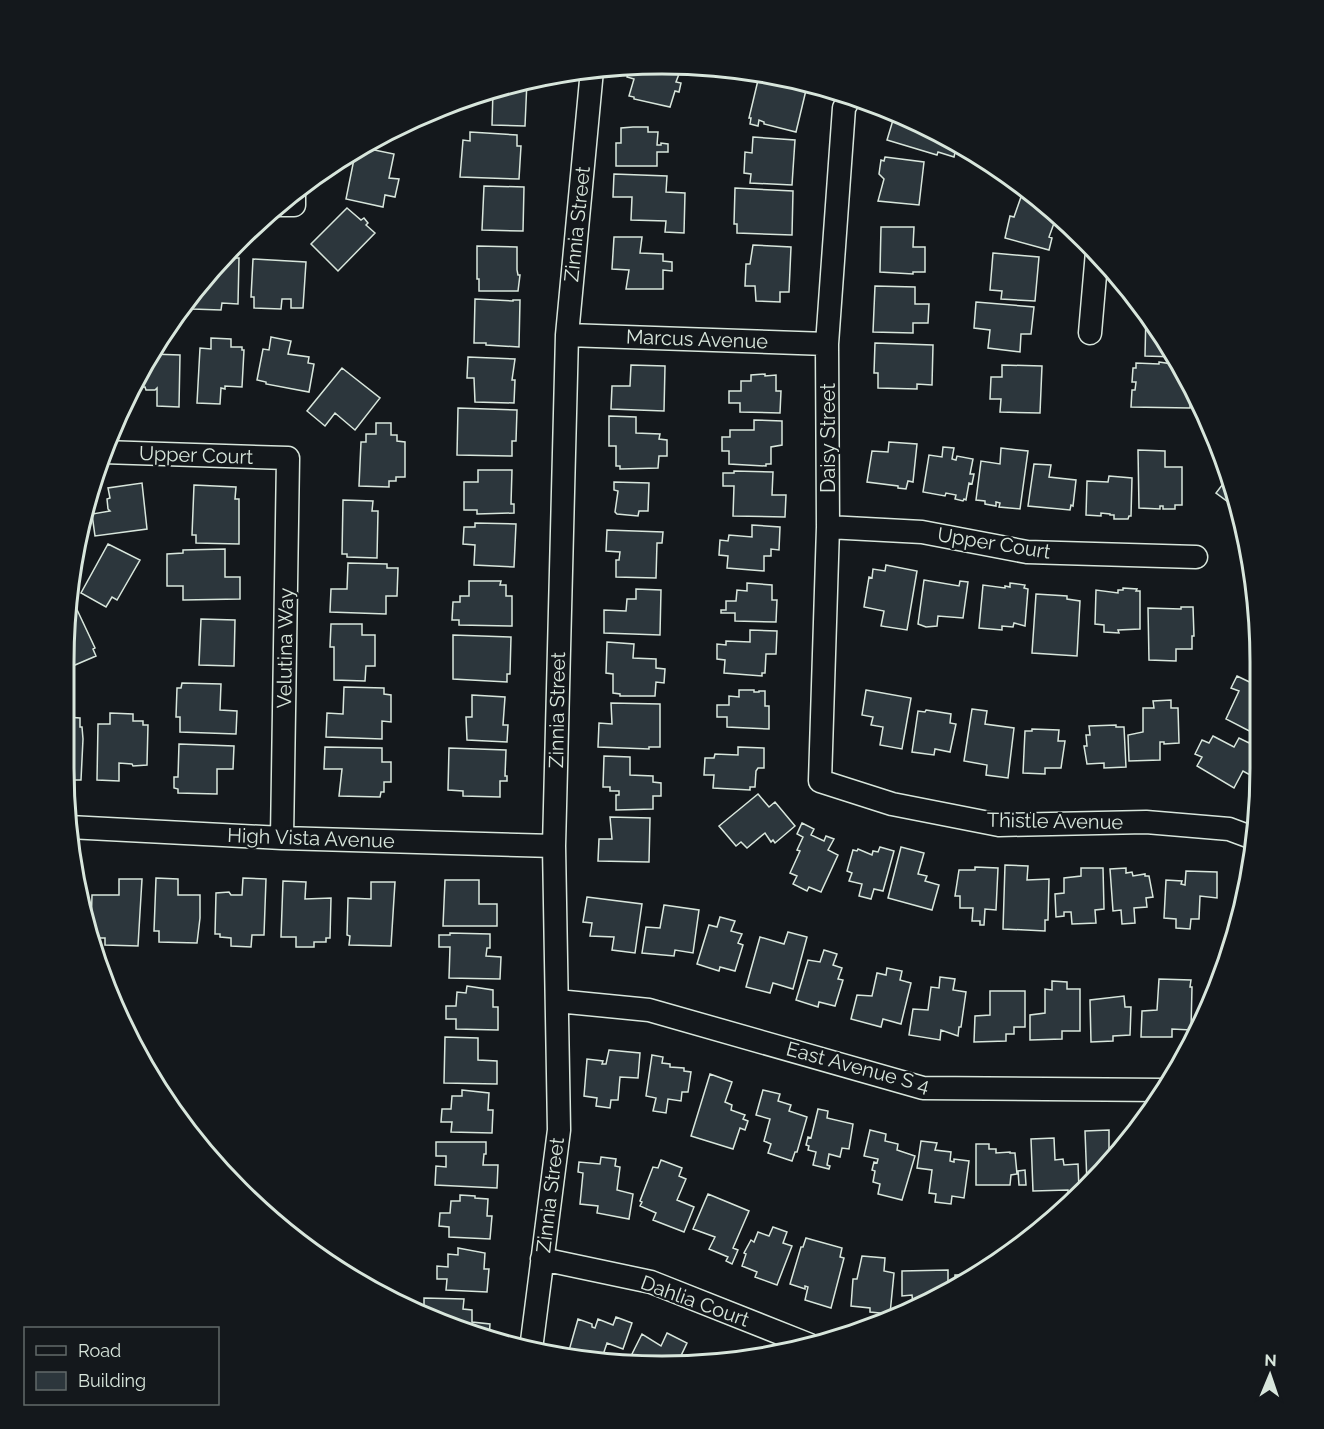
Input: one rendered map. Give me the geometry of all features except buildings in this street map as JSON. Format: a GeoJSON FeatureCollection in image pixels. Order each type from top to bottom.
{"type":"FeatureCollection","features":[{"type":"Feature","properties":{"kind":"street","name":"Zinnia Street"},"geometry":{"type":"LineString","coordinates":[[532,1340],[559,1130],[554,846],[567,335],[591,78]]}},
{"type":"Feature","properties":{"kind":"street","name":"Daisy Street"},"geometry":{"type":"LineString","coordinates":[[820,781],[828,527],[827,344],[844,108],[847,104]]}},
{"type":"Feature","properties":{"kind":"street"},"geometry":{"type":"LineString","coordinates":[[1090,333],[1096,265]]}},
{"type":"Feature","properties":{"kind":"street","name":"Marcus Avenue"},"geometry":{"type":"LineString","coordinates":[[567,335],[827,344]]}},
{"type":"Feature","properties":{"kind":"street","name":"Upper Court"},"geometry":{"type":"LineString","coordinates":[[112,452],[288,458]]}},
{"type":"Feature","properties":{"kind":"street","name":"Velutina Way"},"geometry":{"type":"LineString","coordinates":[[282,838],[288,458]]}},
{"type":"Feature","properties":{"kind":"street","name":"Upper Court"},"geometry":{"type":"LineString","coordinates":[[828,527],[922,532],[1028,552],[1196,557]]}},
{"type":"Feature","properties":{"kind":"street","name":"Thistle Avenue"},"geometry":{"type":"LineString","coordinates":[[820,781],[892,804],[999,825],[1146,822],[1229,829],[1246,835]]}},
{"type":"Feature","properties":{"kind":"street","name":"High Vista Avenue"},"geometry":{"type":"LineString","coordinates":[[77,827],[282,838],[554,846]]}},
{"type":"Feature","properties":{"kind":"street","name":"East Avenue S 4"},"geometry":{"type":"LineString","coordinates":[[556,1000],[649,1010],[923,1088],[1154,1090]]}},
{"type":"Feature","properties":{"kind":"street","name":"Dahlia Court"},"geometry":{"type":"LineString","coordinates":[[542,1259],[651,1282],[796,1339]]}}]}
